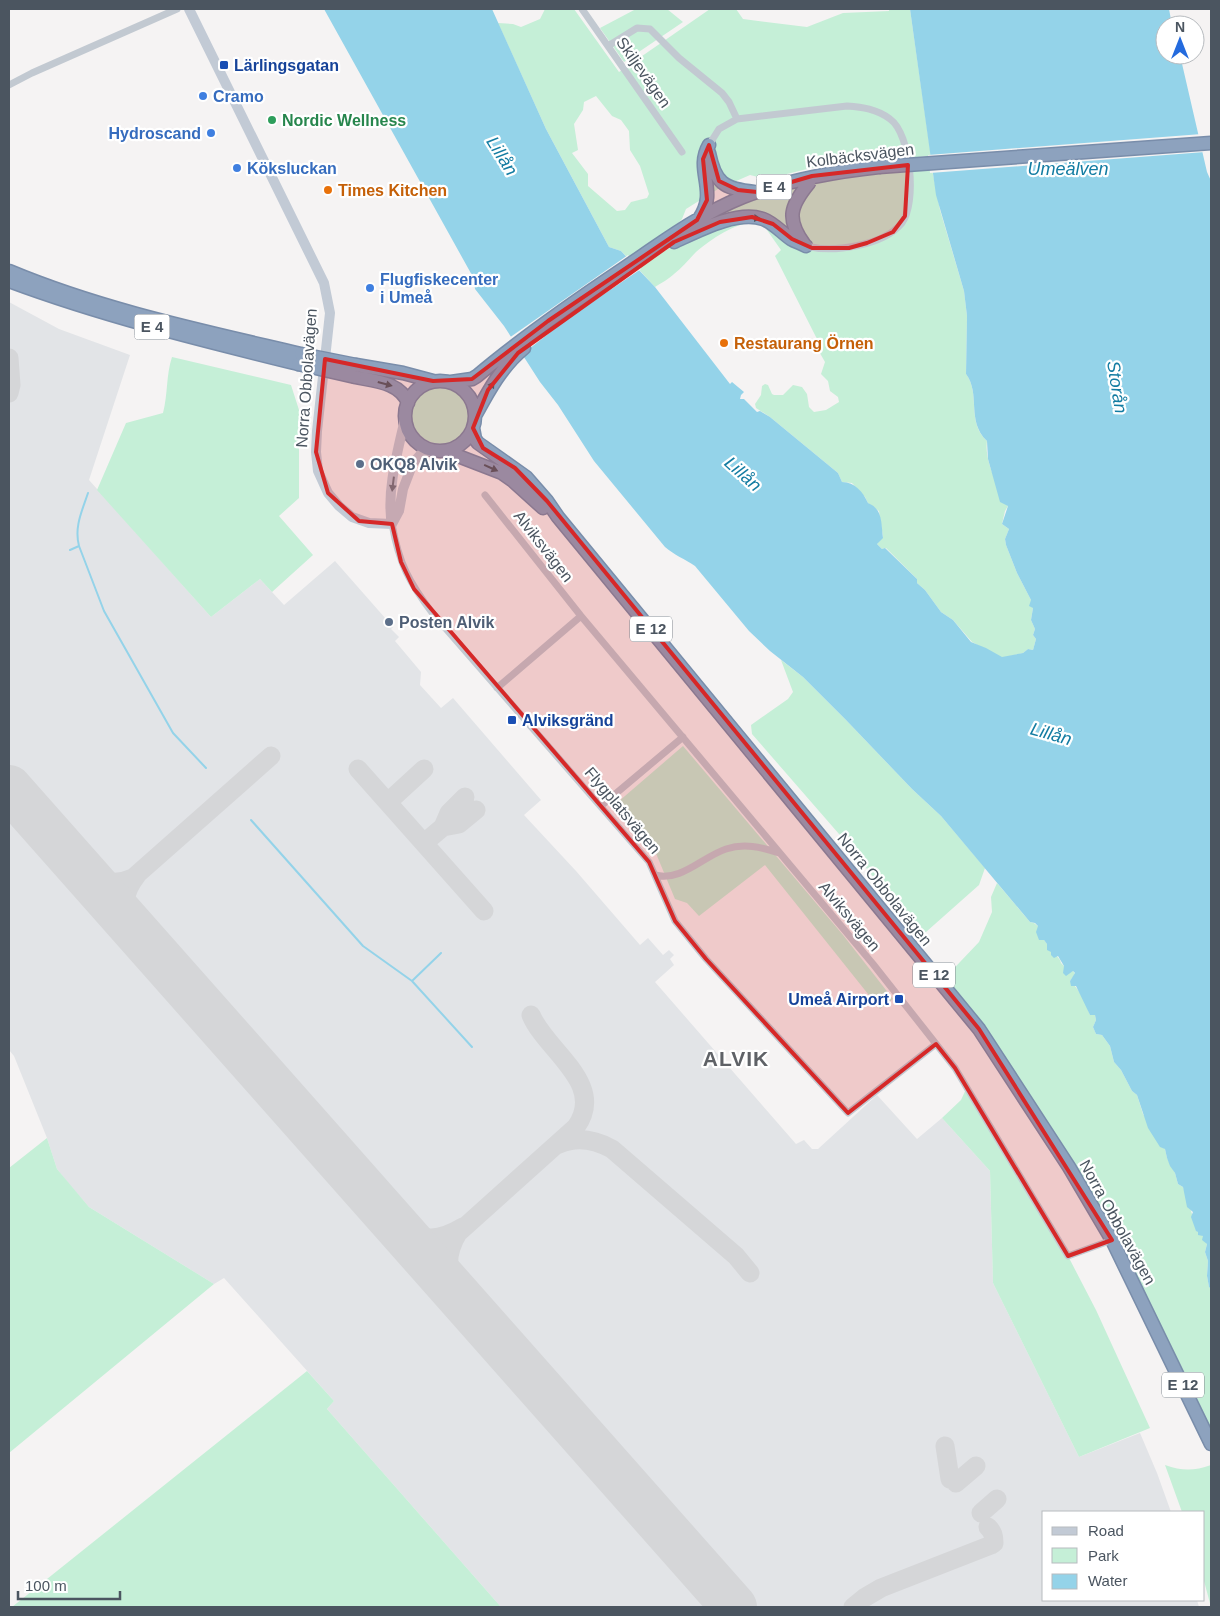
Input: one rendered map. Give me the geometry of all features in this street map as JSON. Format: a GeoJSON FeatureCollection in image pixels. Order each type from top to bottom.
{"type":"FeatureCollection","features":[{"type":"Feature","properties":{"kind":"highway","name":"Kolbäcksvägen"},"geometry":{"type":"LineString","coordinates":[[451,382],[472,379],[503,360],[548,321],[697,220],[758,192],[812,176],[1211,143]]}},
{"type":"Feature","properties":{"kind":"highway"},"geometry":{"type":"LineString","coordinates":[[709,145],[709,154],[714,173],[719,181],[738,190],[758,192]]}},
{"type":"Feature","properties":{"kind":"highway"},"geometry":{"type":"LineString","coordinates":[[697,220],[705,209],[707,200],[708,189],[704,159],[709,145]]}},
{"type":"Feature","properties":{"kind":"highway","name":"Kolbäcksvägen"},"geometry":{"type":"LineString","coordinates":[[661,246],[674,242],[725,212],[768,195],[809,183],[880,170],[1211,149]]}},
{"type":"Feature","properties":{"kind":"highway"},"geometry":{"type":"LineString","coordinates":[[809,183],[794,202],[792,215],[793,226],[809,247]]}},
{"type":"Feature","properties":{"kind":"highway"},"geometry":{"type":"LineString","coordinates":[[674,242],[720,222],[752,217],[763,219],[773,224],[792,239],[809,247]]}},
{"type":"Feature","properties":{"kind":"highway","name":"E 4"},"geometry":{"type":"LineString","coordinates":[[9,271],[56,289],[123,310],[300,359]]}},
{"type":"Feature","properties":{"kind":"highway","name":"E 4"},"geometry":{"type":"LineString","coordinates":[[9,281],[64,302],[126,320],[356,371],[403,373],[433,381],[451,382]]}},
{"type":"Feature","properties":{"kind":"highway","name":"Kolbäcksvägen"},"geometry":{"type":"LineString","coordinates":[[476,414],[503,360]]}},
{"type":"Feature","properties":{"kind":"highway","name":"E 4"},"geometry":{"type":"LineString","coordinates":[[356,371],[395,387],[405,396],[408,403]]}},
{"type":"Feature","properties":{"kind":"highway"},"geometry":{"type":"LineString","coordinates":[[433,381],[418,388],[408,403],[405,419],[406,426],[413,438],[423,447],[446,451]]}},
{"type":"Feature","properties":{"kind":"highway"},"geometry":{"type":"LineString","coordinates":[[451,382],[465,391],[471,398],[476,414]]}},
{"type":"Feature","properties":{"kind":"highway","name":"E 4"},"geometry":{"type":"LineString","coordinates":[[446,451],[460,445],[470,435],[476,414]]}},
{"type":"Feature","properties":{"kind":"highway","name":"Norra Obbolavägen"},"geometry":{"type":"LineString","coordinates":[[473,428],[475,439],[478,443],[526,477],[547,501],[558,517],[978,1029],[1069,1167],[1112,1240],[1211,1444]]}},
{"type":"Feature","properties":{"kind":"highway","name":"Norra Obbolavägen"},"geometry":{"type":"LineString","coordinates":[[446,451],[502,473],[543,508],[558,517]]}},
{"type":"Feature","properties":{"kind":"street"},"geometry":{"type":"LineString","coordinates":[[9,86],[32,73],[177,9]]}},
{"type":"Feature","properties":{"kind":"street","name":"Norra Obbolavägen"},"geometry":{"type":"LineString","coordinates":[[189,9],[324,283],[330,313],[317,431],[316,452],[318,471],[328,493],[352,517],[368,523],[392,524]]}},
{"type":"Feature","properties":{"kind":"street","name":"Skiljevägen"},"geometry":{"type":"LineString","coordinates":[[582,9],[682,152]]}},
{"type":"Feature","properties":{"kind":"street"},"geometry":{"type":"LineString","coordinates":[[608,46],[637,28],[650,29],[679,58],[722,93],[729,102],[737,119]]}},
{"type":"Feature","properties":{"kind":"street"},"geometry":{"type":"LineString","coordinates":[[709,145],[719,129],[737,119],[847,106],[875,110],[892,120],[899,129],[905,144],[909,172],[909,205],[902,222],[893,232],[849,248],[809,247]]}},
{"type":"Feature","properties":{"kind":"street","name":"Flygplatsvägen"},"geometry":{"type":"LineString","coordinates":[[405,419],[395,467],[390,511],[401,562],[414,589],[433,614],[649,862],[675,922],[706,959],[848,1113],[936,1044]]}},
{"type":"Feature","properties":{"kind":"street"},"geometry":{"type":"LineString","coordinates":[[392,524],[399,511],[404,489],[414,462],[421,454],[432,450]]}},
{"type":"Feature","properties":{"kind":"street","name":"Alviksvägen"},"geometry":{"type":"LineString","coordinates":[[485,495],[581,616],[873,964],[955,1068],[1068,1256],[1112,1240]]}},
{"type":"Feature","properties":{"kind":"street"},"geometry":{"type":"LineString","coordinates":[[497,688],[581,616]]}},
{"type":"Feature","properties":{"kind":"street"},"geometry":{"type":"LineString","coordinates":[[601,806],[684,737]]}},
{"type":"Feature","properties":{"kind":"street"},"geometry":{"type":"LineString","coordinates":[[655,875],[668,877],[676,875],[714,854],[737,847],[757,847],[780,854]]}},
{"type":"Feature","properties":{"kind":"highlighted area"},"geometry":{"type":"Polygon","coordinates":[[[709,145],[719,181],[738,190],[757,192],[812,176],[908,165],[905,216],[893,232],[867,243],[849,248],[812,248],[792,239],[773,224],[752,217],[720,222],[674,242],[518,353],[488,390],[473,428],[483,448],[515,468],[547,501],[979,1029],[1112,1240],[1068,1256],[955,1068],[936,1044],[848,1113],[706,959],[675,921],[649,862],[414,589],[401,562],[392,524],[359,521],[328,493],[316,452],[325,359],[433,381],[472,379],[548,321],[697,220],[707,200],[703,159],[709,145]]]}},
{"type":"Feature","properties":{"kind":"shaded area"},"geometry":{"type":"Polygon","coordinates":[[[9,302],[59,329],[130,355],[89,480],[211,617],[260,579],[284,605],[335,561],[393,627],[391,629],[399,637],[395,641],[421,672],[420,685],[441,708],[453,698],[541,800],[524,815],[576,871],[640,945],[648,938],[663,955],[669,950],[674,955],[670,959],[674,965],[655,982],[796,1144],[804,1140],[812,1149],[818,1149],[877,1095],[917,1139],[942,1118],[990,1171],[993,1283],[1079,1457],[1140,1433],[1171,1511],[1042,1511],[1042,1601],[1197,1601],[1199,1607],[501,1607],[327,1409],[334,1401],[224,1278],[214,1284],[89,1207],[57,1169],[47,1138],[14,1056],[9,1050],[9,302]]]}},
{"type":"Feature","properties":{"kind":"green space"},"geometry":{"type":"Polygon","coordinates":[[[545,9],[574,9],[619,72],[710,9],[736,9],[743,19],[807,27],[843,13],[910,9],[931,156],[827,164],[771,178],[750,175],[718,189],[686,209],[682,219],[674,228],[628,258],[621,251],[609,247],[546,129],[498,23],[513,24],[521,27],[540,19],[545,9]],[[596,96],[584,102],[583,110],[574,124],[578,150],[572,153],[588,174],[588,186],[617,211],[625,210],[631,202],[647,198],[649,194],[640,166],[630,150],[629,131],[621,120],[612,116],[596,96]]]}},
{"type":"Feature","properties":{"kind":"green space"},"geometry":{"type":"Polygon","coordinates":[[[636,9],[667,9],[683,22],[624,62],[600,28],[636,9]]]}},
{"type":"Feature","properties":{"kind":"green space"},"geometry":{"type":"Polygon","coordinates":[[[931,164],[940,210],[964,291],[967,316],[966,374],[973,390],[975,417],[981,433],[987,441],[990,466],[1008,506],[1002,524],[1009,529],[1005,539],[1006,545],[1033,608],[1031,620],[1035,629],[1033,635],[1036,639],[1033,650],[1028,649],[1023,653],[1002,658],[972,642],[953,620],[941,612],[925,590],[917,583],[917,579],[886,548],[882,549],[877,544],[883,537],[879,511],[868,503],[852,483],[842,482],[838,473],[770,417],[756,408],[755,404],[761,395],[762,386],[765,384],[768,385],[774,395],[783,395],[793,385],[802,387],[807,394],[809,407],[814,412],[826,410],[839,402],[838,397],[830,391],[828,381],[821,374],[825,362],[817,348],[816,337],[775,256],[781,250],[762,223],[744,224],[718,236],[696,252],[672,276],[655,287],[632,262],[659,243],[665,251],[718,215],[775,192],[827,180],[931,164]]]}},
{"type":"Feature","properties":{"kind":"green space"},"geometry":{"type":"Polygon","coordinates":[[[172,357],[291,385],[299,410],[299,498],[279,516],[313,555],[272,592],[260,579],[211,617],[97,490],[126,423],[163,413],[172,357]]]}},
{"type":"Feature","properties":{"kind":"green space"},"geometry":{"type":"Polygon","coordinates":[[[441,384],[457,389],[462,393],[466,398],[471,414],[466,430],[462,435],[457,439],[441,444],[425,439],[420,435],[416,430],[411,414],[416,398],[420,393],[425,389],[441,384]]]}},
{"type":"Feature","properties":{"kind":"green space"},"geometry":{"type":"Polygon","coordinates":[[[781,660],[803,677],[912,789],[941,816],[985,868],[979,885],[926,932],[919,934],[839,834],[752,734],[751,725],[788,699],[793,692],[781,660]]]}},
{"type":"Feature","properties":{"kind":"green space"},"geometry":{"type":"Polygon","coordinates":[[[683,746],[843,935],[893,999],[880,1009],[765,865],[699,916],[687,903],[675,899],[655,851],[618,802],[683,746]]]}},
{"type":"Feature","properties":{"kind":"green space"},"geometry":{"type":"Polygon","coordinates":[[[997,883],[1030,922],[1039,927],[1044,940],[1061,963],[1070,972],[1073,971],[1075,974],[1070,981],[1082,996],[1090,1015],[1095,1015],[1096,1020],[1093,1027],[1096,1034],[1102,1035],[1110,1046],[1114,1062],[1121,1070],[1132,1091],[1137,1095],[1143,1114],[1165,1149],[1178,1184],[1183,1187],[1198,1232],[1203,1236],[1207,1244],[1205,1252],[1208,1261],[1207,1276],[1211,1289],[1211,1444],[1112,1240],[941,982],[979,942],[992,912],[991,897],[997,883]]]}},
{"type":"Feature","properties":{"kind":"green space"},"geometry":{"type":"Polygon","coordinates":[[[967,1087],[1068,1256],[1096,1310],[1150,1428],[1079,1457],[993,1283],[990,1171],[942,1118],[961,1100],[967,1087]]]}},
{"type":"Feature","properties":{"kind":"green space"},"geometry":{"type":"Polygon","coordinates":[[[47,1138],[57,1169],[89,1207],[214,1284],[9,1453],[9,1168],[47,1138]]]}},
{"type":"Feature","properties":{"kind":"green space"},"geometry":{"type":"Polygon","coordinates":[[[307,1371],[334,1401],[327,1409],[501,1607],[12,1607],[307,1371]]]}},
{"type":"Feature","properties":{"kind":"green space"},"geometry":{"type":"Polygon","coordinates":[[[1165,1465],[1188,1470],[1211,1465],[1211,1607],[1205,1585],[1205,1511],[1182,1511],[1165,1465]]]}},
{"type":"Feature","properties":{"kind":"water","name":"Umeälven"},"geometry":{"type":"Polygon","coordinates":[[[324,9],[492,9],[546,129],[609,247],[621,251],[655,287],[730,384],[732,382],[744,392],[740,399],[744,399],[757,412],[760,411],[770,417],[838,473],[842,482],[855,486],[864,495],[868,503],[879,513],[883,538],[877,544],[882,549],[885,548],[917,579],[917,583],[925,590],[941,612],[953,620],[971,642],[1002,657],[1023,653],[1028,649],[1033,650],[1036,639],[1033,635],[1035,629],[1031,620],[1033,608],[1029,606],[1031,600],[1017,573],[1006,545],[1005,539],[1009,529],[1002,524],[1008,506],[1000,502],[988,459],[987,441],[977,425],[973,390],[966,374],[967,316],[964,291],[936,195],[910,9],[1169,9],[1170,15],[1155,15],[1155,65],[1182,65],[1207,172],[1211,181],[1211,1289],[1207,1276],[1208,1261],[1205,1252],[1207,1244],[1202,1240],[1203,1236],[1198,1235],[1196,1231],[1191,1217],[1193,1212],[1187,1207],[1183,1187],[1178,1184],[1165,1149],[1160,1147],[1148,1128],[1137,1095],[1132,1091],[1121,1070],[1114,1062],[1110,1046],[1102,1035],[1096,1034],[1093,1027],[1096,1020],[1095,1015],[1090,1015],[1076,986],[1071,986],[1070,981],[1075,973],[1073,971],[1066,976],[1063,973],[1064,966],[1058,956],[1054,958],[1051,952],[1047,950],[1047,944],[1044,940],[1039,940],[1036,932],[1038,926],[1030,922],[941,816],[912,789],[803,677],[770,651],[749,631],[695,566],[665,547],[594,461],[504,326],[475,289],[473,277],[324,9]]]}},
{"type":"Feature","properties":{"kind":"pier"},"geometry":{"type":"Polygon","coordinates":[[[1202,134],[1205,152],[930,173],[928,155],[1202,134]]]}},
{"type":"Feature","properties":{"kind":"pier"},"geometry":{"type":"Polygon","coordinates":[[[628,255],[641,269],[566,320],[520,356],[509,338],[628,255]]]}},
{"type":"Feature","properties":{"kind":"waterway"},"geometry":{"type":"LineString","coordinates":[[79,546],[78,526],[88,493]]}},
{"type":"Feature","properties":{"kind":"waterway"},"geometry":{"type":"LineString","coordinates":[[70,550],[79,546],[104,611],[173,733],[206,768]]}},
{"type":"Feature","properties":{"kind":"waterway"},"geometry":{"type":"LineString","coordinates":[[251,820],[363,946],[412,981],[472,1047]]}},
{"type":"Feature","properties":{"kind":"waterway"},"geometry":{"type":"LineString","coordinates":[[412,981],[441,953]]}},
{"type":"Feature","properties":{"kind":"taxiway"},"geometry":{"type":"LineString","coordinates":[[9,358],[11,385],[9,393]]}},
{"type":"Feature","properties":{"kind":"taxiway"},"geometry":{"type":"LineString","coordinates":[[76,864],[96,877],[109,882],[133,878],[271,756]]}},
{"type":"Feature","properties":{"kind":"taxiway"},"geometry":{"type":"LineString","coordinates":[[358,769],[484,911]]}},
{"type":"Feature","properties":{"kind":"taxiway"},"geometry":{"type":"LineString","coordinates":[[388,802],[424,769]]}},
{"type":"Feature","properties":{"kind":"taxiway"},"geometry":{"type":"LineString","coordinates":[[424,843],[443,827],[449,813],[465,797]]}},
{"type":"Feature","properties":{"kind":"taxiway"},"geometry":{"type":"LineString","coordinates":[[443,827],[459,824],[476,810]]}},
{"type":"Feature","properties":{"kind":"taxiway"},"geometry":{"type":"LineString","coordinates":[[136,932],[128,916],[125,903],[128,890],[137,875]]}},
{"type":"Feature","properties":{"kind":"taxiway"},"geometry":{"type":"LineString","coordinates":[[457,1295],[453,1287],[448,1264],[451,1248],[458,1233],[576,1127],[584,1111],[584,1096],[579,1082],[571,1068],[531,1015]]}},
{"type":"Feature","properties":{"kind":"taxiway"},"geometry":{"type":"LineString","coordinates":[[559,1144],[579,1139],[599,1143],[612,1149],[736,1256],[750,1273]]}},
{"type":"Feature","properties":{"kind":"taxiway"},"geometry":{"type":"LineString","coordinates":[[398,1227],[415,1235],[430,1238],[445,1236],[463,1227]]}},
{"type":"Feature","properties":{"kind":"taxiway"},"geometry":{"type":"LineString","coordinates":[[945,1446],[950,1479]]}},
{"type":"Feature","properties":{"kind":"taxiway"},"geometry":{"type":"LineString","coordinates":[[956,1483],[976,1466]]}},
{"type":"Feature","properties":{"kind":"taxiway"},"geometry":{"type":"LineString","coordinates":[[981,1513],[997,1499]]}},
{"type":"Feature","properties":{"kind":"taxiway"},"geometry":{"type":"LineString","coordinates":[[853,1607],[881,1588],[991,1545],[994,1543],[994,1538],[988,1527]]}},
{"type":"Feature","properties":{"kind":"runway"},"geometry":{"type":"LineString","coordinates":[[9,788],[734,1607]]}},
{"type":"Feature","properties":{"kind":"place","name":"Lärlingsgatan"},"geometry":{"type":"Point","coordinates":[224,65]}},
{"type":"Feature","properties":{"kind":"place","name":"Cramo"},"geometry":{"type":"Point","coordinates":[203,96]}},
{"type":"Feature","properties":{"kind":"place","name":"Nordic Wellness"},"geometry":{"type":"Point","coordinates":[272,120]}},
{"type":"Feature","properties":{"kind":"place","name":"Hydroscand"},"geometry":{"type":"Point","coordinates":[211,133]}},
{"type":"Feature","properties":{"kind":"place","name":"Köksluckan"},"geometry":{"type":"Point","coordinates":[237,168]}},
{"type":"Feature","properties":{"kind":"place","name":"Times Kitchen"},"geometry":{"type":"Point","coordinates":[328,190]}},
{"type":"Feature","properties":{"kind":"place","name":"Flugfiskecenter i Umeå"},"geometry":{"type":"Point","coordinates":[370,288]}},
{"type":"Feature","properties":{"kind":"place","name":"Restaurang Örnen"},"geometry":{"type":"Point","coordinates":[724,343]}},
{"type":"Feature","properties":{"kind":"place","name":"OKQ8 Alvik"},"geometry":{"type":"Point","coordinates":[360,464]}},
{"type":"Feature","properties":{"kind":"place","name":"Posten Alvik"},"geometry":{"type":"Point","coordinates":[389,622]}},
{"type":"Feature","properties":{"kind":"place","name":"Alviksgränd"},"geometry":{"type":"Point","coordinates":[512,720]}},
{"type":"Feature","properties":{"kind":"place","name":"Umeå Airport"},"geometry":{"type":"Point","coordinates":[899,999]}},
{"type":"Feature","properties":{"kind":"district","name":"ALVIK"},"geometry":{"type":"Point","coordinates":[736,1059]}},
{"type":"Feature","properties":{"kind":"water label","name":"Lillån"},"geometry":{"type":"Point","coordinates":[502,156]}},
{"type":"Feature","properties":{"kind":"water label","name":"Storån"},"geometry":{"type":"Point","coordinates":[1117,387]}},
{"type":"Feature","properties":{"kind":"water label","name":"Lillån"},"geometry":{"type":"Point","coordinates":[743,474]}},
{"type":"Feature","properties":{"kind":"water label","name":"Lillån"},"geometry":{"type":"Point","coordinates":[1051,734]}}]}
